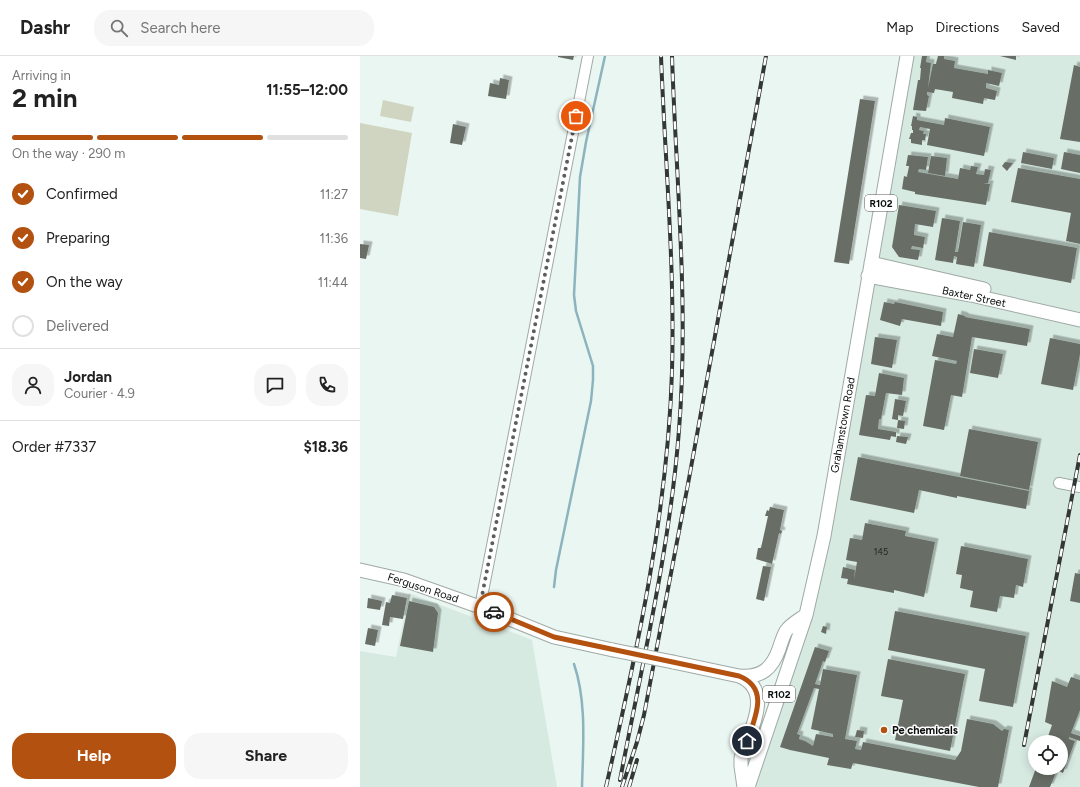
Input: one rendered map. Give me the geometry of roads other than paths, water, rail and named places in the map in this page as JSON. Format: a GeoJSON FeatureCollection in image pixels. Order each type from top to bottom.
{"type":"FeatureCollection","features":[{"type":"Feature","properties":{"kind":"main road","name":"Grahamstown Road"},"geometry":{"type":"LineString","coordinates":[[748,787],[806,615],[824,536],[907,56]]}},
{"type":"Feature","properties":{"kind":"main road","name":"Baxter Street"},"geometry":{"type":"LineString","coordinates":[[871,263],[1066,312],[1080,320]]}},
{"type":"Feature","properties":{"kind":"main road","name":"Baxter Street"},"geometry":{"type":"LineString","coordinates":[[868,276],[1066,312],[1080,311]]}},
{"type":"Feature","properties":{"kind":"main road","name":"Ferguson Road"},"geometry":{"type":"LineString","coordinates":[[360,570],[404,580],[480,606],[554,637],[739,676],[753,676],[768,668],[774,661],[787,630],[806,615]]}},
{"type":"Feature","properties":{"kind":"main road","name":"Ferguson Road"},"geometry":{"type":"LineString","coordinates":[[739,676],[750,682],[758,701],[757,714],[741,758],[744,787]]}},
{"type":"Feature","properties":{"kind":"street"},"geometry":{"type":"LineString","coordinates":[[480,606],[588,56]]}},
{"type":"Feature","properties":{"kind":"street"},"geometry":{"type":"LineString","coordinates":[[1059,483],[1080,487]]}},
{"type":"Feature","properties":{"kind":"waterway"},"geometry":{"type":"LineString","coordinates":[[554,587],[556,570],[591,401],[593,366],[576,311],[574,295],[580,177],[586,142],[605,56]]}},
{"type":"Feature","properties":{"kind":"waterway"},"geometry":{"type":"LineString","coordinates":[[574,664],[583,709],[582,787]]}},
{"type":"Feature","properties":{"kind":"railway"},"geometry":{"type":"LineString","coordinates":[[606,787],[629,684],[649,580],[658,528],[669,423],[673,332],[661,56]]}},
{"type":"Feature","properties":{"kind":"railway"},"geometry":{"type":"LineString","coordinates":[[620,780],[662,562],[675,474],[679,430],[683,336],[681,243],[672,56]]}},
{"type":"Feature","properties":{"kind":"railway"},"geometry":{"type":"LineString","coordinates":[[622,787],[644,715],[688,484],[766,56]]}},
{"type":"Feature","properties":{"kind":"railway"},"geometry":{"type":"LineString","coordinates":[[1024,745],[1080,455]]}},
{"type":"Feature","properties":{"kind":"railway"},"geometry":{"type":"LineString","coordinates":[[629,787],[637,760]]}},
{"type":"Feature","properties":{"kind":"place","name":"Pe chemicals"},"geometry":{"type":"Point","coordinates":[884,730]}}]}
